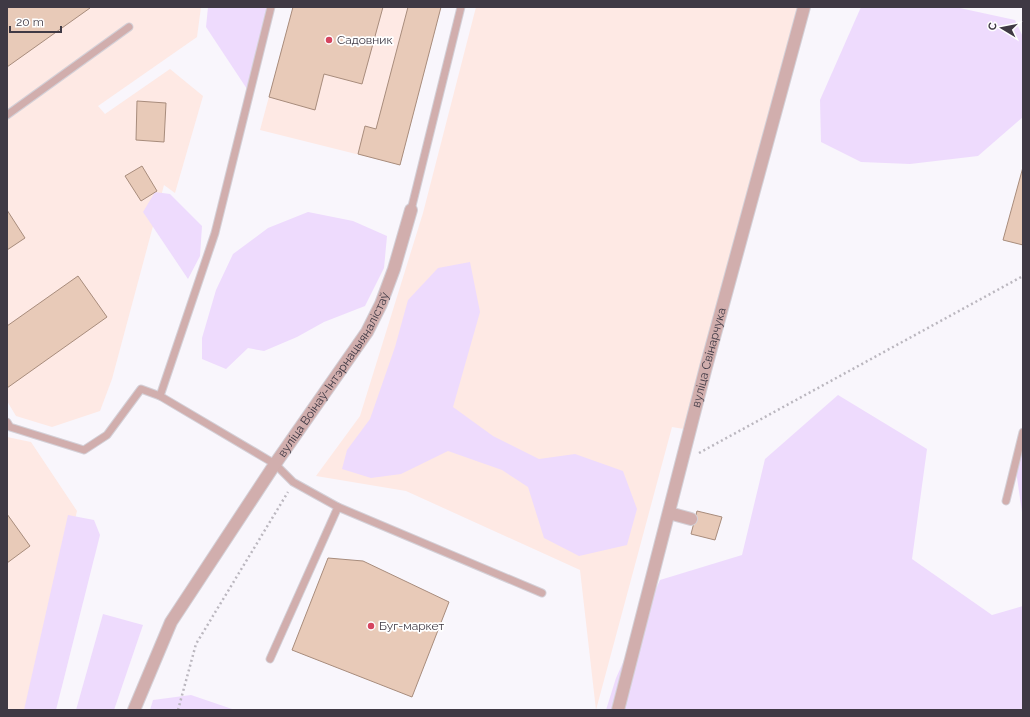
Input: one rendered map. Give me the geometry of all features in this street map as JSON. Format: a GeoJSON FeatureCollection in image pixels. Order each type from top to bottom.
{"type":"FeatureCollection","features":[{"type":"Feature","properties":{"kind":"street","name":"вуліца Свінарчука"},"geometry":{"type":"LineString","coordinates":[[618,710],[706,367],[804,7]]}},
{"type":"Feature","properties":{"kind":"street","name":"вуліца Воінаў-Інтэрнацыяналістаў"},"geometry":{"type":"LineString","coordinates":[[134,710],[171,622],[275,464],[367,332],[381,304],[394,269],[411,210]]}},
{"type":"Feature","properties":{"kind":"street"},"geometry":{"type":"LineString","coordinates":[[669,513],[691,519]]}},
{"type":"Feature","properties":{"kind":"lane"},"geometry":{"type":"LineString","coordinates":[[160,396],[215,233],[271,7]]}},
{"type":"Feature","properties":{"kind":"lane","name":"вуліца Воінаў-Інтэрнацыяналістаў"},"geometry":{"type":"LineString","coordinates":[[411,210],[461,7]]}},
{"type":"Feature","properties":{"kind":"lane"},"geometry":{"type":"LineString","coordinates":[[7,115],[129,27]]}},
{"type":"Feature","properties":{"kind":"lane"},"geometry":{"type":"LineString","coordinates":[[7,422],[10,427],[84,450],[107,436],[141,389],[160,396],[275,464],[293,482],[338,507],[542,593]]}},
{"type":"Feature","properties":{"kind":"lane"},"geometry":{"type":"LineString","coordinates":[[1006,501],[1023,432]]}},
{"type":"Feature","properties":{"kind":"lane"},"geometry":{"type":"LineString","coordinates":[[270,659],[338,507]]}},
{"type":"Feature","properties":{"kind":"path"},"geometry":{"type":"LineString","coordinates":[[682,462],[1023,276]]}},
{"type":"Feature","properties":{"kind":"path"},"geometry":{"type":"LineString","coordinates":[[178,710],[196,644],[293,482]]}},
{"type":"Feature","properties":{"kind":"shaded area"},"geometry":{"type":"Polygon","coordinates":[[[7,7],[201,7],[197,37],[98,106],[105,114],[170,69],[203,96],[175,193],[164,185],[112,379],[100,411],[52,427],[16,416],[7,401],[7,7]]]}},
{"type":"Feature","properties":{"kind":"shaded area"},"geometry":{"type":"Polygon","coordinates":[[[208,7],[268,7],[249,92],[206,27],[208,7]]]}},
{"type":"Feature","properties":{"kind":"shaded area"},"geometry":{"type":"Polygon","coordinates":[[[293,7],[441,7],[400,165],[260,130],[293,7]]]}},
{"type":"Feature","properties":{"kind":"shaded area"},"geometry":{"type":"Polygon","coordinates":[[[476,7],[804,7],[690,430],[672,427],[596,710],[580,570],[406,491],[316,476],[360,416],[423,213],[476,7]]]}},
{"type":"Feature","properties":{"kind":"shaded area"},"geometry":{"type":"Polygon","coordinates":[[[861,7],[955,7],[1015,20],[1023,37],[1023,117],[978,156],[910,164],[861,162],[821,142],[820,100],[861,7]]]}},
{"type":"Feature","properties":{"kind":"shaded area"},"geometry":{"type":"Polygon","coordinates":[[[155,192],[170,194],[202,226],[200,256],[188,279],[143,212],[155,192]]]}},
{"type":"Feature","properties":{"kind":"shaded area"},"geometry":{"type":"Polygon","coordinates":[[[308,212],[353,221],[387,236],[384,268],[365,306],[324,322],[297,337],[264,351],[248,348],[226,369],[202,359],[202,338],[216,290],[233,254],[268,228],[308,212]]]}},
{"type":"Feature","properties":{"kind":"shaded area"},"geometry":{"type":"Polygon","coordinates":[[[470,262],[480,312],[453,407],[493,436],[539,459],[575,454],[623,471],[637,509],[627,545],[579,556],[544,538],[528,487],[502,470],[448,451],[401,474],[371,478],[342,469],[347,450],[370,419],[395,347],[408,300],[438,268],[470,262]]]}},
{"type":"Feature","properties":{"kind":"shaded area"},"geometry":{"type":"Polygon","coordinates":[[[838,395],[927,449],[912,559],[992,615],[1023,606],[1023,710],[606,710],[616,678],[660,580],[742,555],[765,459],[838,395]]]}},
{"type":"Feature","properties":{"kind":"shaded area"},"geometry":{"type":"Polygon","coordinates":[[[1023,433],[1023,519],[1014,457],[1023,433]]]}},
{"type":"Feature","properties":{"kind":"shaded area"},"geometry":{"type":"Polygon","coordinates":[[[7,437],[31,442],[77,511],[29,710],[7,710],[7,437]]]}},
{"type":"Feature","properties":{"kind":"shaded area"},"geometry":{"type":"Polygon","coordinates":[[[68,515],[94,520],[100,535],[56,710],[24,710],[68,515]]]}},
{"type":"Feature","properties":{"kind":"shaded area"},"geometry":{"type":"Polygon","coordinates":[[[103,614],[143,625],[114,710],[76,710],[103,614]]]}},
{"type":"Feature","properties":{"kind":"shaded area"},"geometry":{"type":"Polygon","coordinates":[[[191,695],[235,710],[150,710],[153,700],[191,695]]]}},
{"type":"Feature","properties":{"kind":"building"},"geometry":{"type":"Polygon","coordinates":[[[7,7],[90,7],[90,8],[7,67],[7,7]]]}},
{"type":"Feature","properties":{"kind":"building","name":"Садовник"},"geometry":{"type":"Polygon","coordinates":[[[293,7],[383,7],[362,84],[324,74],[315,110],[269,97],[293,7]]]}},
{"type":"Feature","properties":{"kind":"building"},"geometry":{"type":"Polygon","coordinates":[[[408,7],[441,7],[400,165],[358,154],[365,126],[376,129],[408,7]]]}},
{"type":"Feature","properties":{"kind":"building"},"geometry":{"type":"Polygon","coordinates":[[[137,101],[166,103],[164,142],[136,140],[137,101]]]}},
{"type":"Feature","properties":{"kind":"building"},"geometry":{"type":"Polygon","coordinates":[[[142,166],[157,191],[141,201],[125,176],[142,166]]]}},
{"type":"Feature","properties":{"kind":"building"},"geometry":{"type":"Polygon","coordinates":[[[1023,167],[1023,245],[1003,240],[1023,167]]]}},
{"type":"Feature","properties":{"kind":"building"},"geometry":{"type":"Polygon","coordinates":[[[7,210],[25,238],[7,250],[7,210]]]}},
{"type":"Feature","properties":{"kind":"building"},"geometry":{"type":"Polygon","coordinates":[[[78,276],[107,317],[7,388],[7,326],[78,276]]]}},
{"type":"Feature","properties":{"kind":"building"},"geometry":{"type":"Polygon","coordinates":[[[697,511],[722,517],[715,540],[691,534],[697,511]]]}},
{"type":"Feature","properties":{"kind":"building"},"geometry":{"type":"Polygon","coordinates":[[[7,514],[30,546],[7,563],[7,514]]]}},
{"type":"Feature","properties":{"kind":"building","name":"Буг-маркет"},"geometry":{"type":"Polygon","coordinates":[[[328,558],[363,561],[449,602],[412,697],[292,650],[328,558]]]}},
{"type":"Feature","properties":{"kind":"place","name":"Садовник"},"geometry":{"type":"Point","coordinates":[329,40]}},
{"type":"Feature","properties":{"kind":"place","name":"Буг-маркет"},"geometry":{"type":"Point","coordinates":[371,626]}}]}
